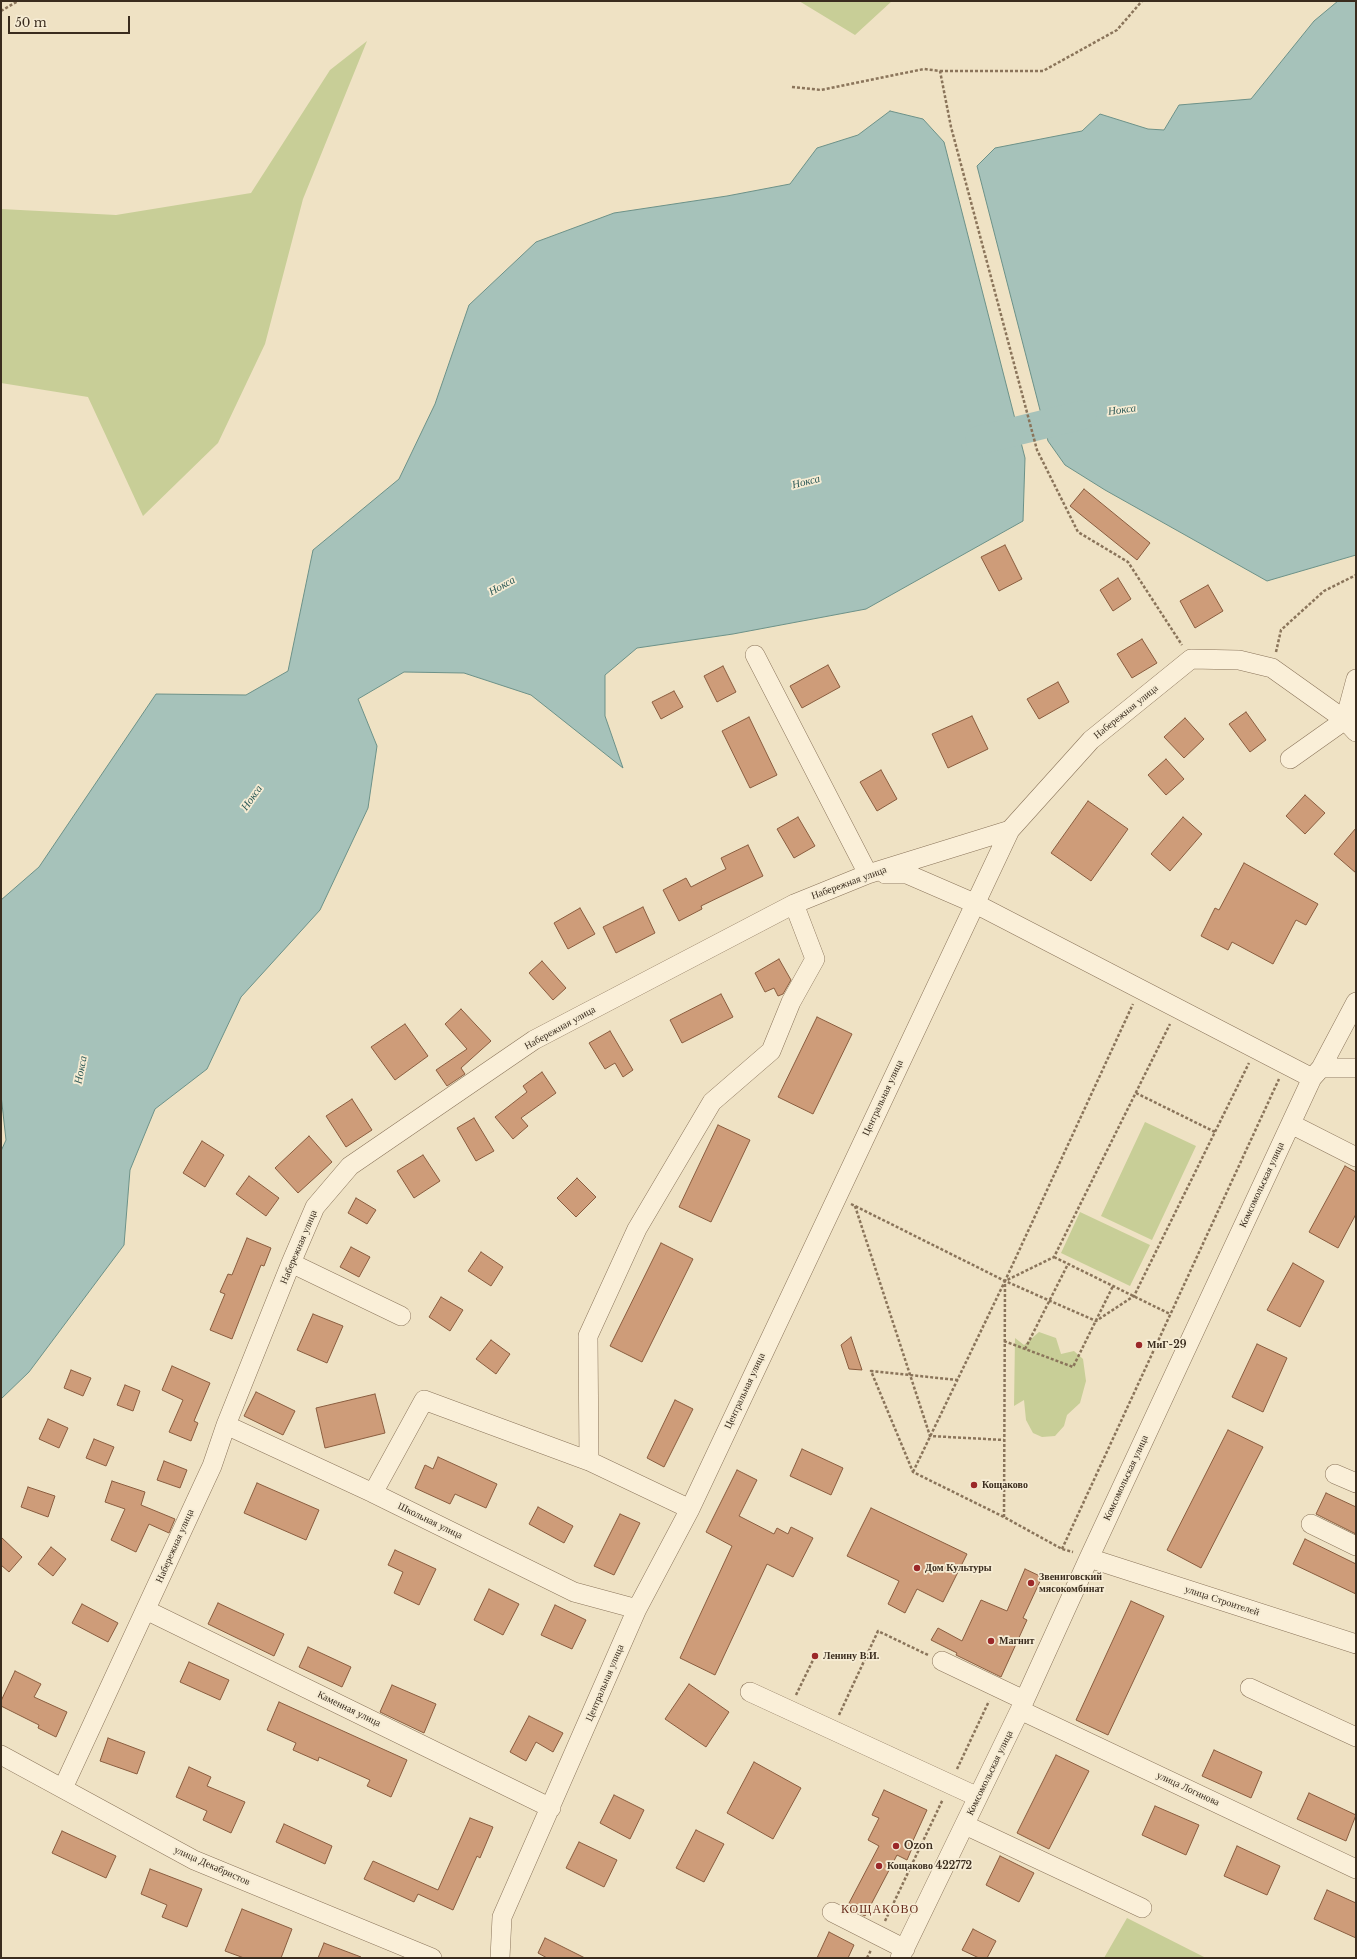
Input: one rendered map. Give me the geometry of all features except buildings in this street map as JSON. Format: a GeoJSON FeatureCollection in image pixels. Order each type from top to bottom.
{"type":"FeatureCollection","features":[{"type":"Feature","properties":{"kind":"street"},"geometry":{"type":"LineString","coordinates":[[755,655],[868,874],[908,874],[974,903],[1286,1064],[1316,1073],[1356,1068]]}},
{"type":"Feature","properties":{"kind":"street"},"geometry":{"type":"LineString","coordinates":[[1191,659],[1239,660],[1272,668],[1352,723]]}},
{"type":"Feature","properties":{"kind":"street","name":"Набережная улица"},"geometry":{"type":"LineString","coordinates":[[63,1788],[212,1466],[226,1426],[315,1207],[350,1166],[534,1040],[794,904],[868,874],[1010,830],[1091,740],[1191,659]]}},
{"type":"Feature","properties":{"kind":"street"},"geometry":{"type":"LineString","coordinates":[[1352,723],[1356,679]]}},
{"type":"Feature","properties":{"kind":"street"},"geometry":{"type":"LineString","coordinates":[[1290,759],[1352,723]]}},
{"type":"Feature","properties":{"kind":"street","name":"Центральная улица"},"geometry":{"type":"LineString","coordinates":[[500,1958],[502,1917],[637,1609],[690,1509],[974,903],[1010,830]]}},
{"type":"Feature","properties":{"kind":"street"},"geometry":{"type":"LineString","coordinates":[[589,1461],[588,1336],[637,1229],[712,1102],[771,1051],[791,1002],[815,958],[794,904]]}},
{"type":"Feature","properties":{"kind":"street","name":"Комсомольская улица"},"geometry":{"type":"LineString","coordinates":[[902,1953],[1022,1705],[1291,1124],[1316,1073],[1356,1002]]}},
{"type":"Feature","properties":{"kind":"street"},"geometry":{"type":"LineString","coordinates":[[1291,1124],[1356,1157]]}},
{"type":"Feature","properties":{"kind":"street"},"geometry":{"type":"LineString","coordinates":[[291,1263],[401,1316]]}},
{"type":"Feature","properties":{"kind":"street"},"geometry":{"type":"LineString","coordinates":[[373,1493],[424,1400],[589,1461],[690,1509]]}},
{"type":"Feature","properties":{"kind":"street","name":"Школьная улица"},"geometry":{"type":"LineString","coordinates":[[226,1426],[373,1493],[574,1592],[637,1609]]}},
{"type":"Feature","properties":{"kind":"street"},"geometry":{"type":"LineString","coordinates":[[1335,1474],[1356,1483]]}},
{"type":"Feature","properties":{"kind":"street"},"geometry":{"type":"LineString","coordinates":[[1311,1524],[1356,1546]]}},
{"type":"Feature","properties":{"kind":"street","name":"улица Строителей"},"geometry":{"type":"LineString","coordinates":[[1089,1558],[1356,1644]]}},
{"type":"Feature","properties":{"kind":"street","name":"Каменная улица"},"geometry":{"type":"LineString","coordinates":[[146,1610],[551,1808]]}},
{"type":"Feature","properties":{"kind":"street","name":"улица Логинова"},"geometry":{"type":"LineString","coordinates":[[942,1661],[996,1686],[1022,1705],[1356,1869]]}},
{"type":"Feature","properties":{"kind":"street"},"geometry":{"type":"LineString","coordinates":[[1250,1688],[1356,1737]]}},
{"type":"Feature","properties":{"kind":"street"},"geometry":{"type":"LineString","coordinates":[[750,1692],[978,1797]]}},
{"type":"Feature","properties":{"kind":"street","name":"улица Декабристов"},"geometry":{"type":"LineString","coordinates":[[1,1755],[194,1860],[425,1957]]}},
{"type":"Feature","properties":{"kind":"street"},"geometry":{"type":"LineString","coordinates":[[965,1825],[1142,1908]]}},
{"type":"Feature","properties":{"kind":"street"},"geometry":{"type":"LineString","coordinates":[[832,1912],[878,1935],[902,1953]]}},
{"type":"Feature","properties":{"kind":"path"},"geometry":{"type":"LineString","coordinates":[[1,11],[18,1]]}},
{"type":"Feature","properties":{"kind":"path"},"geometry":{"type":"LineString","coordinates":[[792,87],[822,90],[924,69],[940,71],[1043,71],[1117,30],[1142,1]]}},
{"type":"Feature","properties":{"kind":"path"},"geometry":{"type":"LineString","coordinates":[[940,71],[951,127],[1037,450],[1078,532],[1128,562],[1191,659]]}},
{"type":"Feature","properties":{"kind":"path"},"geometry":{"type":"LineString","coordinates":[[1272,668],[1281,630],[1324,591],[1356,575]]}},
{"type":"Feature","properties":{"kind":"path"},"geometry":{"type":"LineString","coordinates":[[913,1472],[1005,1281],[1140,989]]}},
{"type":"Feature","properties":{"kind":"path"},"geometry":{"type":"LineString","coordinates":[[1005,1281],[1054,1257],[1178,1008]]}},
{"type":"Feature","properties":{"kind":"path"},"geometry":{"type":"LineString","coordinates":[[1096,1321],[1134,1296],[1256,1048]]}},
{"type":"Feature","properties":{"kind":"path"},"geometry":{"type":"LineString","coordinates":[[1062,1549],[1286,1064]]}},
{"type":"Feature","properties":{"kind":"path"},"geometry":{"type":"LineString","coordinates":[[1136,1093],[1215,1132]]}},
{"type":"Feature","properties":{"kind":"path"},"geometry":{"type":"LineString","coordinates":[[837,1196],[1005,1281],[1096,1321]]}},
{"type":"Feature","properties":{"kind":"path"},"geometry":{"type":"LineString","coordinates":[[855,1206],[930,1436]]}},
{"type":"Feature","properties":{"kind":"path"},"geometry":{"type":"LineString","coordinates":[[1054,1257],[1170,1314]]}},
{"type":"Feature","properties":{"kind":"path"},"geometry":{"type":"LineString","coordinates":[[1025,1349],[1068,1264]]}},
{"type":"Feature","properties":{"kind":"path"},"geometry":{"type":"LineString","coordinates":[[1004,1517],[1005,1281]]}},
{"type":"Feature","properties":{"kind":"path"},"geometry":{"type":"LineString","coordinates":[[1004,1341],[1074,1367],[1113,1286]]}},
{"type":"Feature","properties":{"kind":"path"},"geometry":{"type":"LineString","coordinates":[[958,1380],[871,1371],[913,1472],[1004,1517],[1062,1549],[1089,1558]]}},
{"type":"Feature","properties":{"kind":"path"},"geometry":{"type":"LineString","coordinates":[[930,1436],[1004,1440]]}},
{"type":"Feature","properties":{"kind":"path"},"geometry":{"type":"LineString","coordinates":[[832,1730],[878,1631],[942,1661]]}},
{"type":"Feature","properties":{"kind":"path"},"geometry":{"type":"LineString","coordinates":[[789,1710],[815,1656]]}},
{"type":"Feature","properties":{"kind":"path"},"geometry":{"type":"LineString","coordinates":[[867,1958],[996,1686]]}},
{"type":"Feature","properties":{"kind":"green space"},"geometry":{"type":"Polygon","coordinates":[[[799,1],[892,1],[855,35],[799,1]]]}},
{"type":"Feature","properties":{"kind":"green space"},"geometry":{"type":"Polygon","coordinates":[[[367,41],[303,199],[265,344],[218,443],[143,516],[88,397],[1,383],[1,209],[116,215],[251,193],[330,70],[367,41]]]}},
{"type":"Feature","properties":{"kind":"green space"},"geometry":{"type":"Polygon","coordinates":[[[1145,1122],[1196,1146],[1152,1240],[1101,1216],[1145,1122]]]}},
{"type":"Feature","properties":{"kind":"green space"},"geometry":{"type":"Polygon","coordinates":[[[1080,1212],[1150,1245],[1130,1286],[1061,1253],[1080,1212]]]}},
{"type":"Feature","properties":{"kind":"green space"},"geometry":{"type":"Polygon","coordinates":[[[1039,1332],[1056,1338],[1061,1354],[1074,1351],[1083,1359],[1086,1381],[1080,1403],[1067,1415],[1064,1426],[1055,1436],[1042,1437],[1033,1433],[1026,1420],[1024,1400],[1014,1406],[1015,1338],[1024,1345],[1039,1332]]]}},
{"type":"Feature","properties":{"kind":"green space"},"geometry":{"type":"Polygon","coordinates":[[[1127,1918],[1206,1958],[1104,1958],[1127,1918]]]}},
{"type":"Feature","properties":{"kind":"water"},"geometry":{"type":"Polygon","coordinates":[[[1338,1],[1356,1],[1356,555],[1267,581],[1105,490],[1065,465],[1048,441],[977,166],[995,148],[1082,131],[1100,114],[1148,129],[1164,130],[1179,105],[1251,99],[1314,21],[1338,1]]]}},
{"type":"Feature","properties":{"kind":"water"},"geometry":{"type":"Polygon","coordinates":[[[890,111],[923,119],[944,142],[1025,458],[1023,521],[866,609],[733,634],[637,648],[605,675],[605,716],[623,768],[531,695],[464,673],[404,672],[358,699],[377,746],[368,808],[320,910],[241,997],[207,1069],[155,1109],[130,1170],[124,1245],[29,1372],[1,1399],[1,1151],[6,1140],[1,1095],[1,900],[39,867],[156,694],[246,695],[288,671],[313,550],[399,479],[435,404],[469,305],[536,242],[614,213],[727,196],[790,184],[817,148],[858,135],[890,111]]]}},
{"type":"Feature","properties":{"kind":"waterway","name":"Нокса"},"geometry":{"type":"LineString","coordinates":[[980,440],[1082,415]]}},
{"type":"Feature","properties":{"kind":"place","name":"МиГ-29"},"geometry":{"type":"Point","coordinates":[1139,1345]}},
{"type":"Feature","properties":{"kind":"place","name":"Кощаково"},"geometry":{"type":"Point","coordinates":[974,1485]}},
{"type":"Feature","properties":{"kind":"place","name":"Дом Культуры"},"geometry":{"type":"Point","coordinates":[917,1568]}},
{"type":"Feature","properties":{"kind":"place","name":"Звениговский мясокомбинат"},"geometry":{"type":"Point","coordinates":[1031,1583]}},
{"type":"Feature","properties":{"kind":"place","name":"Магнит"},"geometry":{"type":"Point","coordinates":[991,1641]}},
{"type":"Feature","properties":{"kind":"place","name":"Ленину В.И."},"geometry":{"type":"Point","coordinates":[815,1656]}},
{"type":"Feature","properties":{"kind":"place","name":"Ozon"},"geometry":{"type":"Point","coordinates":[896,1846]}},
{"type":"Feature","properties":{"kind":"place","name":"Кощаково 422772"},"geometry":{"type":"Point","coordinates":[879,1866]}},
{"type":"Feature","properties":{"kind":"district","name":"КОЩАКОВО"},"geometry":{"type":"Point","coordinates":[880,1910]}}]}
